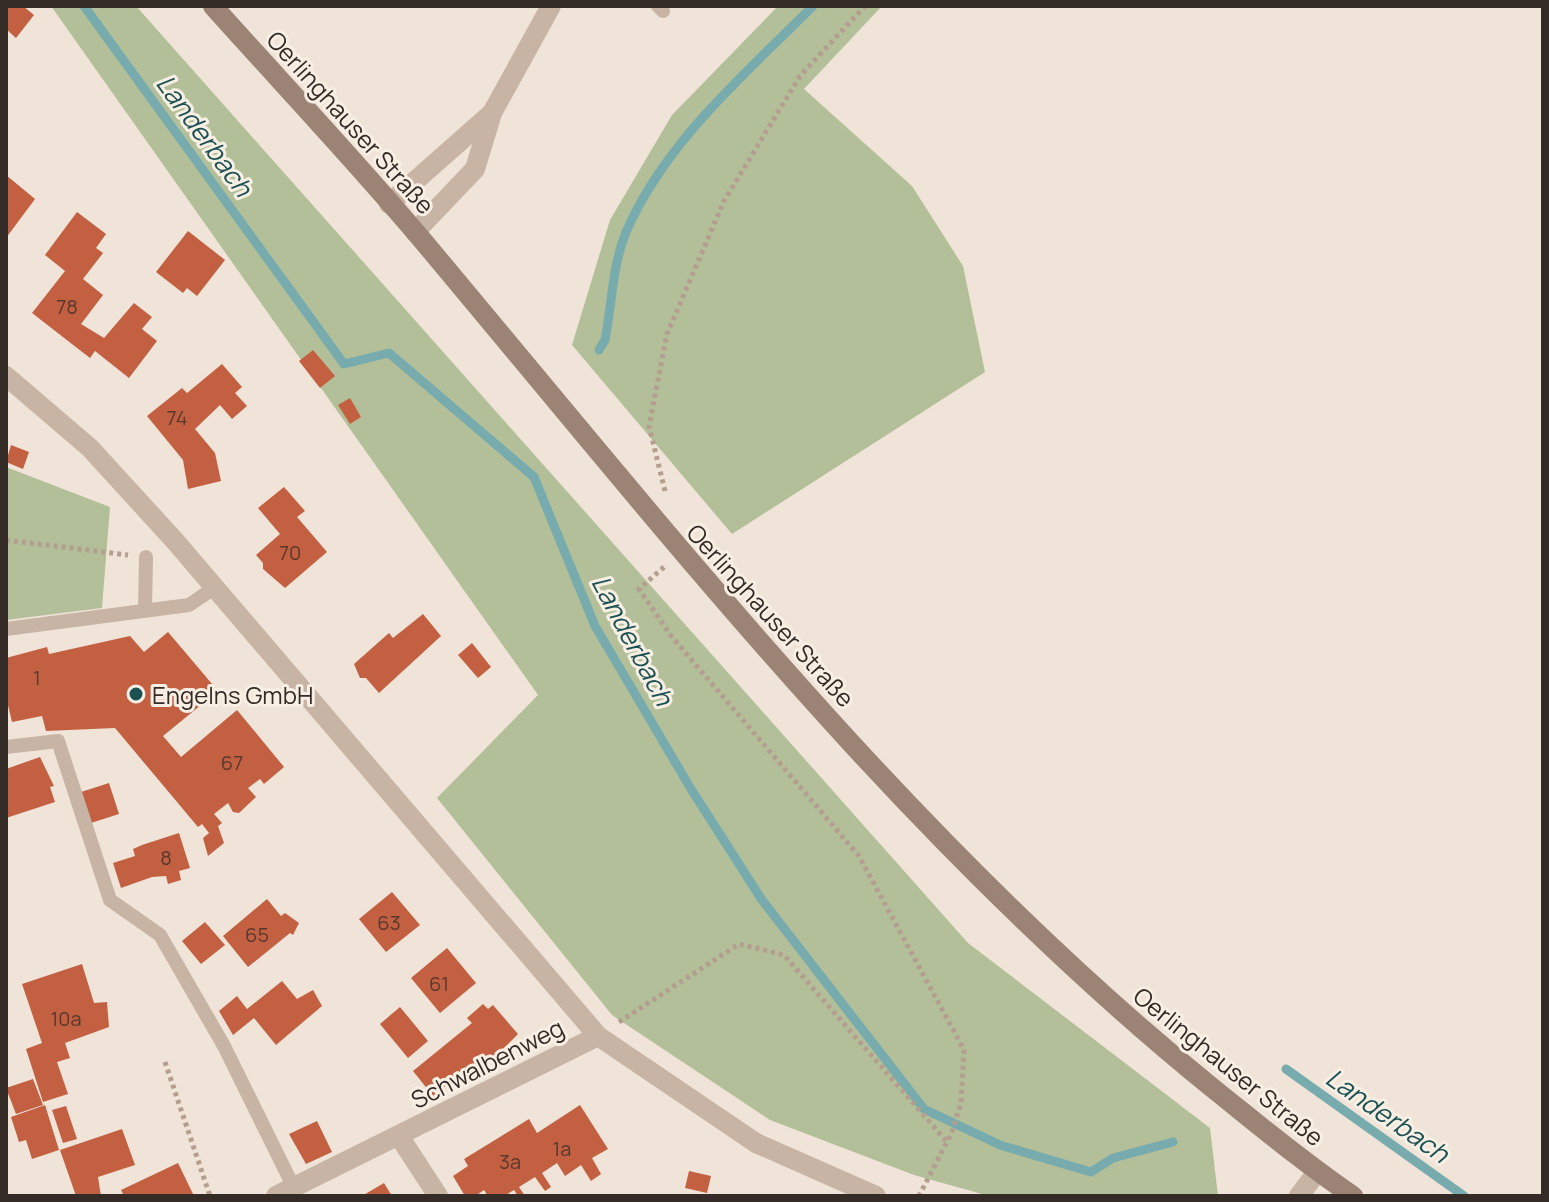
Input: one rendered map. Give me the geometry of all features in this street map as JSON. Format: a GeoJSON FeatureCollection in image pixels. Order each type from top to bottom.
{"type":"FeatureCollection","features":[{"type":"Feature","properties":{"kind":"main road","name":"Oerlinghauser Straße"},"geometry":{"type":"LineString","coordinates":[[213,6],[415,232],[679,553],[921,821],[1069,967],[1317,1172],[1353,1196]]}},
{"type":"Feature","properties":{"kind":"street"},"geometry":{"type":"LineString","coordinates":[[415,232],[475,169],[492,113],[551,6]]}},
{"type":"Feature","properties":{"kind":"street"},"geometry":{"type":"LineString","coordinates":[[389,204],[492,113]]}},
{"type":"Feature","properties":{"kind":"street"},"geometry":{"type":"LineString","coordinates":[[6,376],[90,448],[598,1036],[756,1143],[876,1196]]}},
{"type":"Feature","properties":{"kind":"street","name":"Schwalbenweg"},"geometry":{"type":"LineString","coordinates":[[289,1193],[598,1036]]}},
{"type":"Feature","properties":{"kind":"street","name":"Schwalbenweg"},"geometry":{"type":"LineString","coordinates":[[399,1136],[438,1196]]}},
{"type":"Feature","properties":{"kind":"street"},"geometry":{"type":"LineString","coordinates":[[1299,1196],[1317,1172]]}},
{"type":"Feature","properties":{"kind":"lane"},"geometry":{"type":"LineString","coordinates":[[145,610],[146,557]]}},
{"type":"Feature","properties":{"kind":"lane"},"geometry":{"type":"LineString","coordinates":[[6,629],[189,605],[214,588]]}},
{"type":"Feature","properties":{"kind":"lane"},"geometry":{"type":"LineString","coordinates":[[6,747],[58,741],[110,900],[160,935],[224,1046],[289,1193]]}},
{"type":"Feature","properties":{"kind":"path"},"geometry":{"type":"LineString","coordinates":[[665,493],[649,426],[667,334],[724,201],[800,76],[865,6]]}},
{"type":"Feature","properties":{"kind":"path"},"geometry":{"type":"LineString","coordinates":[[6,540],[105,553]]}},
{"type":"Feature","properties":{"kind":"path"},"geometry":{"type":"LineString","coordinates":[[679,553],[639,589],[672,637],[859,856],[964,1050],[961,1103],[948,1143],[919,1196]]}},
{"type":"Feature","properties":{"kind":"path"},"geometry":{"type":"LineString","coordinates":[[598,1036],[739,944],[784,955],[948,1143]]}},
{"type":"Feature","properties":{"kind":"path"},"geometry":{"type":"LineString","coordinates":[[165,1062],[210,1196]]}},
{"type":"Feature","properties":{"kind":"green space"},"geometry":{"type":"Polygon","coordinates":[[[51,6],[136,6],[968,943],[1210,1128],[1218,1196],[989,1196],[914,1175],[770,1120],[612,1015],[437,798],[538,695],[51,6]]]}},
{"type":"Feature","properties":{"kind":"green space"},"geometry":{"type":"Polygon","coordinates":[[[778,6],[882,6],[804,89],[912,186],[963,266],[985,372],[732,534],[572,345],[610,220],[672,115],[778,6]]]}},
{"type":"Feature","properties":{"kind":"green space"},"geometry":{"type":"Polygon","coordinates":[[[6,467],[110,507],[102,608],[6,620],[6,467]]]}},
{"type":"Feature","properties":{"kind":"building"},"geometry":{"type":"Polygon","coordinates":[[[6,6],[23,6],[34,15],[16,38],[6,29],[6,6]]]}},
{"type":"Feature","properties":{"kind":"building"},"geometry":{"type":"Polygon","coordinates":[[[6,175],[35,199],[6,238],[6,175]]]}},
{"type":"Feature","properties":{"kind":"building"},"geometry":{"type":"Polygon","coordinates":[[[77,212],[106,234],[96,248],[103,253],[83,279],[103,295],[81,324],[104,338],[134,303],[152,317],[142,329],[157,341],[129,378],[95,351],[90,358],[32,313],[65,271],[45,255],[77,212]]]}},
{"type":"Feature","properties":{"kind":"building"},"geometry":{"type":"Polygon","coordinates":[[[188,231],[225,260],[197,296],[187,288],[183,293],[156,272],[188,231]]]}},
{"type":"Feature","properties":{"kind":"building"},"geometry":{"type":"Polygon","coordinates":[[[313,350],[335,376],[320,388],[299,361],[313,350]]]}},
{"type":"Feature","properties":{"kind":"building"},"geometry":{"type":"Polygon","coordinates":[[[222,364],[242,387],[235,393],[247,406],[232,419],[220,405],[195,429],[215,453],[221,481],[188,489],[183,460],[147,416],[182,388],[187,393],[222,364]]]}},
{"type":"Feature","properties":{"kind":"building"},"geometry":{"type":"Polygon","coordinates":[[[350,398],[361,417],[350,424],[338,405],[350,398]]]}},
{"type":"Feature","properties":{"kind":"building"},"geometry":{"type":"Polygon","coordinates":[[[11,445],[29,452],[23,469],[6,462],[11,445]]]}},
{"type":"Feature","properties":{"kind":"building"},"geometry":{"type":"Polygon","coordinates":[[[284,487],[305,511],[297,517],[327,552],[285,588],[263,569],[263,563],[256,555],[280,534],[258,508],[284,487]]]}},
{"type":"Feature","properties":{"kind":"building"},"geometry":{"type":"Polygon","coordinates":[[[423,614],[441,636],[379,693],[366,678],[360,678],[354,664],[389,633],[393,638],[423,614]]]}},
{"type":"Feature","properties":{"kind":"building"},"geometry":{"type":"Polygon","coordinates":[[[168,632],[218,691],[163,736],[181,757],[237,710],[284,767],[264,784],[260,779],[248,788],[256,797],[239,813],[233,812],[228,803],[214,814],[222,823],[218,826],[224,843],[208,856],[203,838],[209,833],[202,824],[198,827],[115,728],[46,731],[42,716],[12,722],[6,697],[6,658],[47,647],[49,654],[130,636],[144,652],[168,632]]]}},
{"type":"Feature","properties":{"kind":"building"},"geometry":{"type":"Polygon","coordinates":[[[472,643],[491,667],[478,678],[458,655],[472,643]]]}},
{"type":"Feature","properties":{"kind":"building"},"geometry":{"type":"Polygon","coordinates":[[[40,757],[54,786],[50,787],[55,802],[6,818],[6,769],[40,757]]]}},
{"type":"Feature","properties":{"kind":"building"},"geometry":{"type":"Polygon","coordinates":[[[109,783],[119,814],[91,823],[81,792],[109,783]]]}},
{"type":"Feature","properties":{"kind":"building"},"geometry":{"type":"Polygon","coordinates":[[[179,833],[190,868],[179,871],[181,880],[168,884],[166,876],[152,877],[121,888],[113,863],[135,856],[133,849],[179,833]]]}},
{"type":"Feature","properties":{"kind":"building"},"geometry":{"type":"Polygon","coordinates":[[[392,892],[420,925],[386,952],[359,919],[392,892]]]}},
{"type":"Feature","properties":{"kind":"building"},"geometry":{"type":"Polygon","coordinates":[[[267,899],[281,916],[285,913],[299,923],[293,935],[290,933],[248,967],[223,936],[267,899]]]}},
{"type":"Feature","properties":{"kind":"building"},"geometry":{"type":"Polygon","coordinates":[[[205,922],[225,945],[201,964],[182,941],[205,922]]]}},
{"type":"Feature","properties":{"kind":"building"},"geometry":{"type":"Polygon","coordinates":[[[447,948],[476,983],[440,1013],[411,978],[447,948]]]}},
{"type":"Feature","properties":{"kind":"building"},"geometry":{"type":"Polygon","coordinates":[[[82,964],[94,1003],[107,1002],[109,1027],[65,1043],[70,1058],[57,1062],[68,1094],[43,1102],[26,1049],[42,1043],[22,984],[82,964]]]}},
{"type":"Feature","properties":{"kind":"building"},"geometry":{"type":"Polygon","coordinates":[[[282,981],[297,999],[313,990],[322,1006],[276,1045],[254,1018],[233,1035],[219,1011],[237,996],[247,1009],[282,981]]]}},
{"type":"Feature","properties":{"kind":"building"},"geometry":{"type":"Polygon","coordinates":[[[483,1004],[488,1009],[493,1005],[518,1034],[494,1058],[492,1056],[473,1072],[469,1068],[433,1096],[413,1071],[472,1023],[467,1018],[483,1004]]]}},
{"type":"Feature","properties":{"kind":"building"},"geometry":{"type":"Polygon","coordinates":[[[400,1007],[428,1041],[408,1058],[380,1024],[400,1007]]]}},
{"type":"Feature","properties":{"kind":"building"},"geometry":{"type":"Polygon","coordinates":[[[33,1079],[43,1105],[16,1114],[6,1088],[33,1079]]]}},
{"type":"Feature","properties":{"kind":"building"},"geometry":{"type":"Polygon","coordinates":[[[45,1105],[59,1150],[32,1159],[26,1140],[19,1142],[11,1117],[45,1105]]]}},
{"type":"Feature","properties":{"kind":"building"},"geometry":{"type":"Polygon","coordinates":[[[580,1105],[608,1149],[592,1158],[601,1174],[591,1181],[581,1165],[565,1176],[557,1163],[542,1173],[551,1187],[545,1191],[535,1177],[519,1187],[525,1196],[518,1196],[514,1190],[504,1196],[488,1196],[484,1190],[475,1196],[465,1196],[453,1176],[468,1166],[464,1159],[529,1119],[537,1133],[580,1105]]]}},
{"type":"Feature","properties":{"kind":"building"},"geometry":{"type":"Polygon","coordinates":[[[66,1106],[77,1139],[63,1143],[52,1110],[66,1106]]]}},
{"type":"Feature","properties":{"kind":"building"},"geometry":{"type":"Polygon","coordinates":[[[317,1121],[332,1152],[306,1164],[289,1134],[317,1121]]]}},
{"type":"Feature","properties":{"kind":"building"},"geometry":{"type":"Polygon","coordinates":[[[122,1129],[135,1165],[98,1177],[101,1196],[76,1196],[60,1150],[122,1129]]]}},
{"type":"Feature","properties":{"kind":"building"},"geometry":{"type":"Polygon","coordinates":[[[178,1163],[194,1196],[124,1196],[121,1190],[178,1163]]]}},
{"type":"Feature","properties":{"kind":"building"},"geometry":{"type":"Polygon","coordinates":[[[689,1171],[711,1176],[707,1193],[685,1188],[689,1171]]]}},
{"type":"Feature","properties":{"kind":"building"},"geometry":{"type":"Polygon","coordinates":[[[384,1183],[392,1196],[362,1196],[384,1183]]]}},
{"type":"Feature","properties":{"kind":"waterway","name":"Landerbach"},"geometry":{"type":"LineString","coordinates":[[84,6],[344,364],[389,353],[534,477],[595,626],[691,789],[762,900],[924,1109],[1000,1145],[1091,1172],[1113,1158],[1173,1142]]}},
{"type":"Feature","properties":{"kind":"waterway"},"geometry":{"type":"LineString","coordinates":[[599,350],[605,340],[621,245],[642,199],[684,139],[734,84],[813,6]]}},
{"type":"Feature","properties":{"kind":"waterway","name":"Landerbach"},"geometry":{"type":"LineString","coordinates":[[1286,1069],[1464,1196]]}},
{"type":"Feature","properties":{"kind":"place","name":"Engelns GmbH"},"geometry":{"type":"Point","coordinates":[136,694]}}]}
